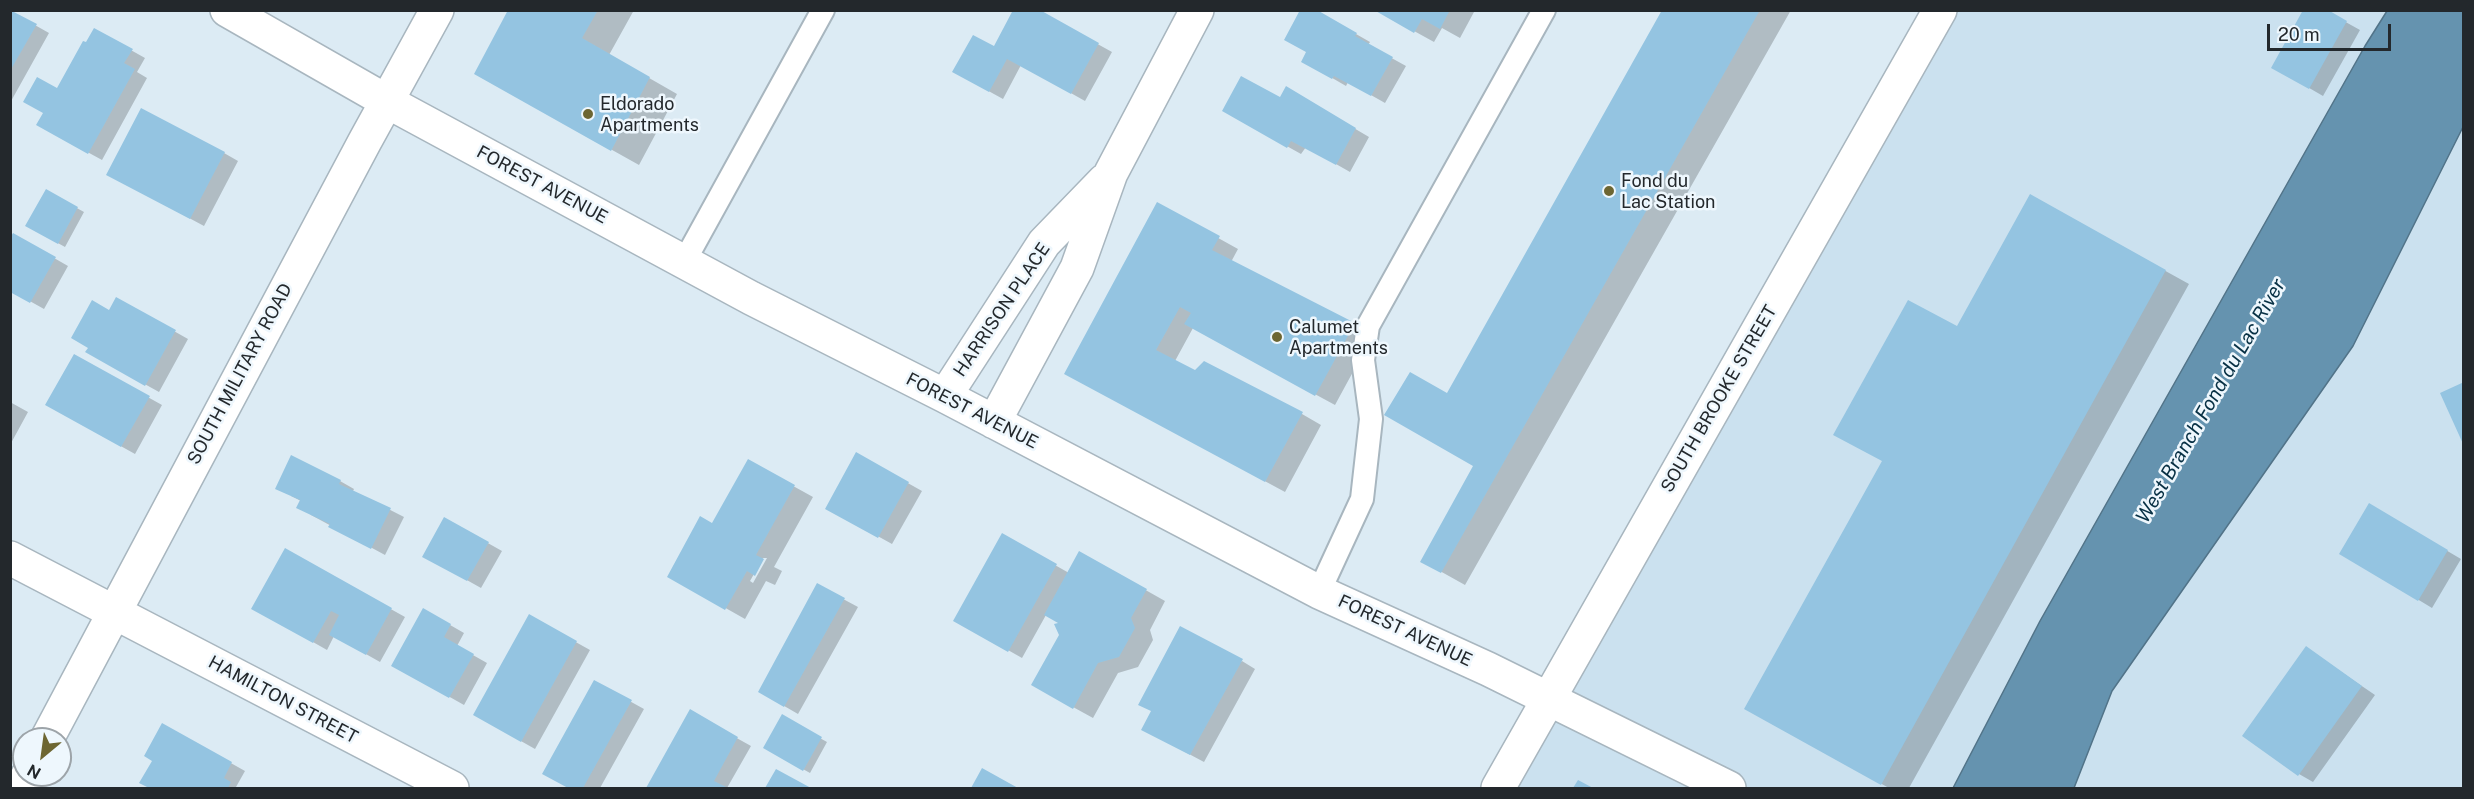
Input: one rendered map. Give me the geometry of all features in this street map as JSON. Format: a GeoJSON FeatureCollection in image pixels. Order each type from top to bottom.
{"type":"FeatureCollection","features":[{"type":"Feature","properties":{"kind":"street","name":"FOREST AVENUE"},"geometry":{"type":"LineString","coordinates":[[227,10],[388,102],[684,262],[1319,592],[1548,699],[1729,789]]}},
{"type":"Feature","properties":{"kind":"street","name":"SOUTH MILITARY ROAD"},"geometry":{"type":"LineString","coordinates":[[53,727],[437,10]]}},
{"type":"Feature","properties":{"kind":"street","name":"HARRISON PLACE"},"geometry":{"type":"LineString","coordinates":[[994,422],[1077,268],[1112,173],[1197,10]]}},
{"type":"Feature","properties":{"kind":"street","name":"SOUTH BROOKE STREET"},"geometry":{"type":"LineString","coordinates":[[1498,789],[1940,10]]}},
{"type":"Feature","properties":{"kind":"street","name":"HARRISON PLACE"},"geometry":{"type":"LineString","coordinates":[[945,396],[1044,243],[1112,173]]}},
{"type":"Feature","properties":{"kind":"street","name":"HAMILTON STREET"},"geometry":{"type":"LineString","coordinates":[[10,558],[452,789]]}},
{"type":"Feature","properties":{"kind":"lane"},"geometry":{"type":"LineString","coordinates":[[684,262],[823,10]]}},
{"type":"Feature","properties":{"kind":"lane"},"geometry":{"type":"LineString","coordinates":[[1319,592],[1362,499],[1371,419],[1364,360],[1368,326],[1544,10]]}},
{"type":"Feature","properties":{"kind":"shaded area"},"geometry":{"type":"Polygon","coordinates":[[[1940,11],[2387,11],[2365,46],[2040,621],[1953,788],[1498,788],[1940,11]]]}},
{"type":"Feature","properties":{"kind":"shaded area"},"geometry":{"type":"Polygon","coordinates":[[[2463,127],[2463,788],[2074,788],[2112,691],[2353,346],[2463,127]]]}},
{"type":"Feature","properties":{"kind":"water","name":"West Branch Fond du Lac River"},"geometry":{"type":"Polygon","coordinates":[[[2387,11],[2463,11],[2463,127],[2353,346],[2112,691],[2074,788],[1953,788],[2040,621],[2365,46],[2387,11]]]}},
{"type":"Feature","properties":{"kind":"building"},"geometry":{"type":"Polygon","coordinates":[[[10,10],[37,24],[10,71],[10,10]]]}},
{"type":"Feature","properties":{"kind":"building","name":"Eldorado Apartments"},"geometry":{"type":"Polygon","coordinates":[[[508,10],[598,10],[582,38],[650,77],[611,151],[474,74],[508,10]]]}},
{"type":"Feature","properties":{"kind":"building"},"geometry":{"type":"Polygon","coordinates":[[[1013,10],[1040,10],[1099,43],[1071,94],[1007,59],[989,92],[952,72],[973,35],[994,46],[1013,10]]]}},
{"type":"Feature","properties":{"kind":"building"},"geometry":{"type":"Polygon","coordinates":[[[1300,10],[1317,10],[1357,33],[1355,36],[1393,57],[1371,96],[1334,76],[1332,79],[1301,62],[1306,52],[1284,40],[1300,10]]]}},
{"type":"Feature","properties":{"kind":"building"},"geometry":{"type":"Polygon","coordinates":[[[1374,10],[1450,10],[1440,29],[1422,19],[1414,33],[1374,10]]]}},
{"type":"Feature","properties":{"kind":"building","name":"Fond du Lac Station"},"geometry":{"type":"Polygon","coordinates":[[[1662,10],[1760,10],[1441,573],[1420,562],[1473,466],[1384,415],[1410,372],[1447,393],[1662,10]]]}},
{"type":"Feature","properties":{"kind":"building"},"geometry":{"type":"Polygon","coordinates":[[[2303,10],[2328,10],[2347,21],[2309,89],[2271,68],[2303,10]]]}},
{"type":"Feature","properties":{"kind":"building"},"geometry":{"type":"Polygon","coordinates":[[[94,28],[133,49],[124,63],[135,69],[88,154],[36,125],[43,113],[23,102],[37,77],[57,88],[83,41],[86,42],[94,28]]]}},
{"type":"Feature","properties":{"kind":"building"},"geometry":{"type":"Polygon","coordinates":[[[1241,76],[1280,97],[1286,86],[1356,128],[1336,165],[1291,141],[1287,148],[1222,111],[1241,76]]]}},
{"type":"Feature","properties":{"kind":"building"},"geometry":{"type":"Polygon","coordinates":[[[141,108],[225,152],[190,219],[106,175],[141,108]]]}},
{"type":"Feature","properties":{"kind":"building"},"geometry":{"type":"Polygon","coordinates":[[[46,189],[78,207],[58,244],[25,226],[46,189]]]}},
{"type":"Feature","properties":{"kind":"building"},"geometry":{"type":"Polygon","coordinates":[[[2030,194],[2166,270],[1881,785],[1744,709],[1882,461],[1833,435],[1908,300],[1957,326],[2030,194]]]}},
{"type":"Feature","properties":{"kind":"building","name":"Calumet Apartments"},"geometry":{"type":"Polygon","coordinates":[[[1157,202],[1220,236],[1212,250],[1355,323],[1315,396],[1184,324],[1191,313],[1180,307],[1156,350],[1195,370],[1204,361],[1303,412],[1265,482],[1064,374],[1157,202]]]}},
{"type":"Feature","properties":{"kind":"building"},"geometry":{"type":"Polygon","coordinates":[[[13,233],[56,257],[30,303],[10,292],[10,238],[13,233]]]}},
{"type":"Feature","properties":{"kind":"building"},"geometry":{"type":"Polygon","coordinates":[[[116,297],[176,330],[145,386],[85,352],[88,348],[71,338],[92,300],[109,310],[116,297]]]}},
{"type":"Feature","properties":{"kind":"building"},"geometry":{"type":"Polygon","coordinates":[[[74,354],[150,396],[121,447],[45,405],[74,354]]]}},
{"type":"Feature","properties":{"kind":"building"},"geometry":{"type":"Polygon","coordinates":[[[2464,382],[2464,446],[2440,393],[2464,382]]]}},
{"type":"Feature","properties":{"kind":"building"},"geometry":{"type":"Polygon","coordinates":[[[856,452],[909,482],[878,538],[825,509],[856,452]]]}},
{"type":"Feature","properties":{"kind":"building"},"geometry":{"type":"Polygon","coordinates":[[[291,455],[341,480],[339,484],[391,508],[371,549],[328,527],[330,524],[296,508],[300,500],[275,489],[291,455]]]}},
{"type":"Feature","properties":{"kind":"building"},"geometry":{"type":"Polygon","coordinates":[[[748,459],[795,485],[756,555],[764,559],[755,576],[747,571],[725,610],[667,577],[700,516],[712,523],[748,459]]]}},
{"type":"Feature","properties":{"kind":"building"},"geometry":{"type":"Polygon","coordinates":[[[2369,503],[2448,550],[2418,601],[2339,554],[2369,503]]]}},
{"type":"Feature","properties":{"kind":"building"},"geometry":{"type":"Polygon","coordinates":[[[444,517],[489,542],[467,581],[422,557],[444,517]]]}},
{"type":"Feature","properties":{"kind":"building"},"geometry":{"type":"Polygon","coordinates":[[[1002,533],[1057,564],[1008,652],[953,621],[1002,533]]]}},
{"type":"Feature","properties":{"kind":"building"},"geometry":{"type":"Polygon","coordinates":[[[285,548],[392,608],[366,655],[329,635],[339,615],[331,611],[313,643],[251,609],[285,548]]]}},
{"type":"Feature","properties":{"kind":"building"},"geometry":{"type":"Polygon","coordinates":[[[1079,551],[1147,589],[1131,618],[1135,628],[1119,657],[1098,663],[1073,709],[1031,685],[1059,635],[1054,624],[1058,623],[1044,615],[1079,551]]]}},
{"type":"Feature","properties":{"kind":"building"},"geometry":{"type":"Polygon","coordinates":[[[817,583],[845,598],[784,707],[758,692],[817,583]]]}},
{"type":"Feature","properties":{"kind":"building"},"geometry":{"type":"Polygon","coordinates":[[[423,608],[451,624],[444,637],[474,654],[449,698],[391,666],[423,608]]]}},
{"type":"Feature","properties":{"kind":"building"},"geometry":{"type":"Polygon","coordinates":[[[529,614],[577,641],[521,742],[473,715],[529,614]]]}},
{"type":"Feature","properties":{"kind":"building"},"geometry":{"type":"Polygon","coordinates":[[[1180,626],[1243,659],[1190,755],[1141,730],[1151,711],[1138,705],[1180,626]]]}},
{"type":"Feature","properties":{"kind":"building"},"geometry":{"type":"Polygon","coordinates":[[[2306,646],[2362,686],[2298,776],[2242,736],[2306,646]]]}},
{"type":"Feature","properties":{"kind":"building"},"geometry":{"type":"Polygon","coordinates":[[[594,680],[632,700],[583,788],[568,788],[542,774],[594,680]]]}},
{"type":"Feature","properties":{"kind":"building"},"geometry":{"type":"Polygon","coordinates":[[[690,709],[738,737],[714,781],[728,788],[646,788],[690,709]]]}},
{"type":"Feature","properties":{"kind":"building"},"geometry":{"type":"Polygon","coordinates":[[[782,714],[822,737],[803,771],[763,748],[782,714]]]}},
{"type":"Feature","properties":{"kind":"building"},"geometry":{"type":"Polygon","coordinates":[[[162,723],[232,762],[224,778],[231,782],[228,788],[149,788],[139,783],[152,761],[144,756],[162,723]]]}},
{"type":"Feature","properties":{"kind":"building"},"geometry":{"type":"Polygon","coordinates":[[[982,768],[1018,788],[971,788],[982,768]]]}},
{"type":"Feature","properties":{"kind":"building"},"geometry":{"type":"Polygon","coordinates":[[[776,769],[811,788],[765,788],[776,769]]]}},
{"type":"Feature","properties":{"kind":"building"},"geometry":{"type":"Polygon","coordinates":[[[1578,780],[1593,788],[1573,788],[1578,780]]]}},
{"type":"Feature","properties":{"kind":"place","name":"Eldorado Apartments"},"geometry":{"type":"Point","coordinates":[588,114]}},
{"type":"Feature","properties":{"kind":"place","name":"Fond du Lac Station"},"geometry":{"type":"Point","coordinates":[1609,191]}},
{"type":"Feature","properties":{"kind":"place","name":"Calumet Apartments"},"geometry":{"type":"Point","coordinates":[1277,337]}}]}
